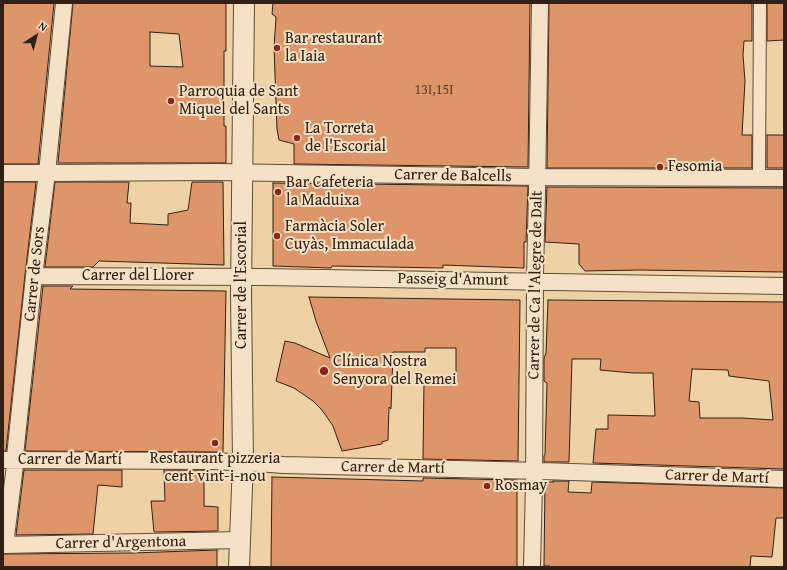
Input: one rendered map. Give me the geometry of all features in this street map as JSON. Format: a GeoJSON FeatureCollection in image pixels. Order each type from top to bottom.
{"type":"FeatureCollection","features":[{"type":"Feature","properties":{"kind":"street","name":"Carrer de Sors"},"geometry":{"type":"LineString","coordinates":[[4,545],[9,460],[47,173],[64,3]]}},
{"type":"Feature","properties":{"kind":"street","name":"Carrer de l'Escorial"},"geometry":{"type":"LineString","coordinates":[[240,567],[243,462],[242,173],[244,3]]}},
{"type":"Feature","properties":{"kind":"street","name":"Carrer de Ca l'Alegre de Dalt"},"geometry":{"type":"LineString","coordinates":[[532,567],[540,3]]}},
{"type":"Feature","properties":{"kind":"street"},"geometry":{"type":"LineString","coordinates":[[759,177],[760,3]]}},
{"type":"Feature","properties":{"kind":"street","name":"Carrer de Balcells"},"geometry":{"type":"LineString","coordinates":[[3,173],[242,173],[537,177],[784,178]]}},
{"type":"Feature","properties":{"kind":"street","name":"Carrer del Llorer"},"geometry":{"type":"LineString","coordinates":[[34,276],[242,277]]}},
{"type":"Feature","properties":{"kind":"street","name":"Passeig d'Amunt"},"geometry":{"type":"LineString","coordinates":[[242,277],[784,286]]}},
{"type":"Feature","properties":{"kind":"street","name":"Carrer de Martí"},"geometry":{"type":"LineString","coordinates":[[9,460],[204,460],[284,466],[533,470],[784,479]]}},
{"type":"Feature","properties":{"kind":"street","name":"Carrer d'Argentona"},"geometry":{"type":"LineString","coordinates":[[4,545],[240,540]]}},
{"type":"Feature","properties":{"kind":"building"},"geometry":{"type":"Polygon","coordinates":[[[3,3],[54,3],[38,164],[3,164],[3,3]]]}},
{"type":"Feature","properties":{"kind":"building"},"geometry":{"type":"Polygon","coordinates":[[[73,3],[226,3],[226,51],[224,51],[224,126],[226,126],[226,163],[58,163],[73,3]],[[150,32],[150,66],[183,67],[179,34],[150,32]]]}},
{"type":"Feature","properties":{"kind":"building"},"geometry":{"type":"Polygon","coordinates":[[[273,3],[530,3],[528,167],[294,164],[294,144],[279,140],[277,129],[274,47],[276,17],[272,14],[273,3]]]}},
{"type":"Feature","properties":{"kind":"building"},"geometry":{"type":"Polygon","coordinates":[[[549,3],[752,3],[752,41],[744,41],[743,55],[745,81],[742,135],[752,135],[752,168],[547,168],[549,3]]]}},
{"type":"Feature","properties":{"kind":"building"},"geometry":{"type":"Polygon","coordinates":[[[767,3],[784,3],[784,40],[767,41],[767,3]]]}},
{"type":"Feature","properties":{"kind":"building"},"geometry":{"type":"Polygon","coordinates":[[[767,135],[784,135],[784,168],[767,168],[767,135]]]}},
{"type":"Feature","properties":{"kind":"building"},"geometry":{"type":"Polygon","coordinates":[[[3,182],[36,182],[6,451],[3,451],[3,182]]]}},
{"type":"Feature","properties":{"kind":"building"},"geometry":{"type":"Polygon","coordinates":[[[55,182],[129,182],[127,203],[131,203],[130,223],[168,225],[168,214],[188,210],[192,182],[223,182],[224,265],[99,261],[93,267],[45,267],[55,182]]]}},
{"type":"Feature","properties":{"kind":"building"},"geometry":{"type":"Polygon","coordinates":[[[273,183],[528,186],[526,242],[524,242],[524,268],[443,265],[443,268],[332,266],[331,268],[273,266],[273,183]]]}},
{"type":"Feature","properties":{"kind":"building"},"geometry":{"type":"Polygon","coordinates":[[[547,187],[784,188],[784,272],[639,270],[585,271],[579,264],[579,244],[545,242],[547,187]]]}},
{"type":"Feature","properties":{"kind":"building"},"geometry":{"type":"Polygon","coordinates":[[[43,286],[73,286],[70,289],[226,291],[223,452],[25,451],[43,286]]]}},
{"type":"Feature","properties":{"kind":"building"},"geometry":{"type":"Polygon","coordinates":[[[309,297],[520,300],[518,461],[423,459],[424,379],[456,379],[456,348],[425,348],[425,352],[393,352],[391,409],[389,407],[388,440],[382,442],[382,444],[342,451],[333,426],[321,409],[313,401],[294,388],[276,381],[285,341],[295,343],[330,358],[309,297]]]}},
{"type":"Feature","properties":{"kind":"building"},"geometry":{"type":"Polygon","coordinates":[[[548,300],[784,302],[784,469],[593,463],[596,429],[608,429],[608,415],[655,416],[653,373],[600,370],[601,359],[572,359],[569,462],[544,462],[547,383],[544,381],[544,358],[546,353],[548,300]],[[692,369],[689,401],[699,402],[700,418],[773,420],[769,381],[729,376],[728,370],[692,369]]]}},
{"type":"Feature","properties":{"kind":"building"},"geometry":{"type":"Polygon","coordinates":[[[24,470],[122,470],[122,487],[98,485],[93,534],[16,535],[24,470]]]}},
{"type":"Feature","properties":{"kind":"building"},"geometry":{"type":"Polygon","coordinates":[[[164,470],[204,470],[204,506],[218,507],[218,531],[154,532],[151,501],[165,501],[164,470]]]}},
{"type":"Feature","properties":{"kind":"building"},"geometry":{"type":"Polygon","coordinates":[[[272,477],[423,481],[423,478],[517,480],[517,567],[271,567],[272,477]]]}},
{"type":"Feature","properties":{"kind":"building"},"geometry":{"type":"Polygon","coordinates":[[[553,481],[569,481],[568,492],[591,493],[592,482],[784,488],[784,518],[776,518],[772,557],[751,556],[750,567],[550,567],[544,566],[545,482],[554,482],[553,481]]]}},
{"type":"Feature","properties":{"kind":"building"},"geometry":{"type":"Polygon","coordinates":[[[217,550],[217,567],[3,567],[3,554],[132,553],[217,550]]]}},
{"type":"Feature","properties":{"kind":"place","name":"Bar restaurant la Iaia"},"geometry":{"type":"Point","coordinates":[277,48]}},
{"type":"Feature","properties":{"kind":"place","name":"Parroquia de Sant Miquel del Sants"},"geometry":{"type":"Point","coordinates":[171,101]}},
{"type":"Feature","properties":{"kind":"place","name":"La Torreta de l'Escorial"},"geometry":{"type":"Point","coordinates":[297,138]}},
{"type":"Feature","properties":{"kind":"place","name":"Fesomia"},"geometry":{"type":"Point","coordinates":[660,167]}},
{"type":"Feature","properties":{"kind":"place","name":"Bar Cafeteria la Maduixa"},"geometry":{"type":"Point","coordinates":[278,192]}},
{"type":"Feature","properties":{"kind":"place","name":"Farmàcia Soler Cuyàs, Immaculada"},"geometry":{"type":"Point","coordinates":[277,236]}},
{"type":"Feature","properties":{"kind":"place","name":"Clínica Nostra Senyora del Remei"},"geometry":{"type":"Point","coordinates":[324,371]}},
{"type":"Feature","properties":{"kind":"place","name":"Restaurant pizzeria cent vint-i-nou"},"geometry":{"type":"Point","coordinates":[215,443]}},
{"type":"Feature","properties":{"kind":"place","name":"Rosmay"},"geometry":{"type":"Point","coordinates":[487,486]}}]}
